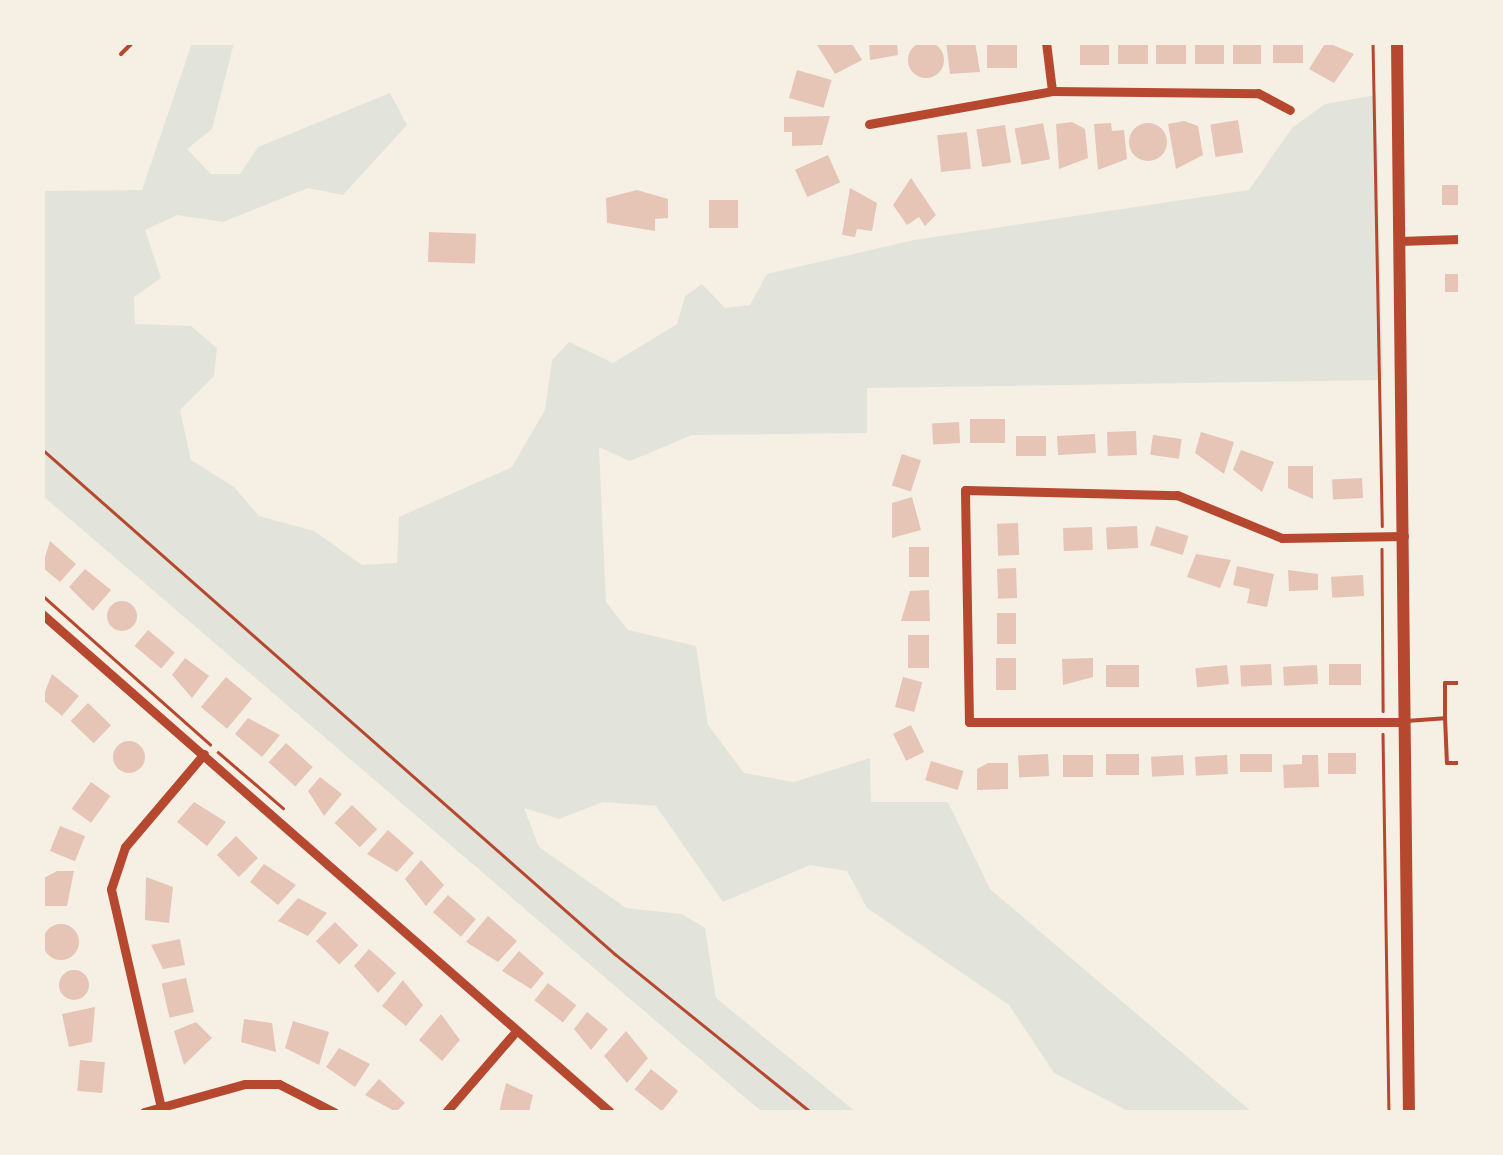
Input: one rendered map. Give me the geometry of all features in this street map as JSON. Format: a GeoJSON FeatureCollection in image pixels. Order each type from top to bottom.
{"type":"FeatureCollection","features":[{"type":"Feature","properties":{"kind":"main road"},"geometry":{"type":"LineString","coordinates":[[1396,42],[1408,1112]]}},
{"type":"Feature","properties":{"kind":"street"},"geometry":{"type":"LineString","coordinates":[[1046,42],[1052,92]]}},
{"type":"Feature","properties":{"kind":"street"},"geometry":{"type":"LineString","coordinates":[[870,124],[1052,92],[1258,93],[1290,110]]}},
{"type":"Feature","properties":{"kind":"street"},"geometry":{"type":"LineString","coordinates":[[1399,240],[1460,239]]}},
{"type":"Feature","properties":{"kind":"street"},"geometry":{"type":"LineString","coordinates":[[1402,722],[969,722],[965,490],[1177,495],[1282,538],[1404,536]]}},
{"type":"Feature","properties":{"kind":"street"},"geometry":{"type":"LineString","coordinates":[[42,614],[610,1112]]}},
{"type":"Feature","properties":{"kind":"street"},"geometry":{"type":"LineString","coordinates":[[161,1110],[111,889],[125,847],[207,757]]}},
{"type":"Feature","properties":{"kind":"street"},"geometry":{"type":"LineString","coordinates":[[446,1112],[517,1030]]}},
{"type":"Feature","properties":{"kind":"street"},"geometry":{"type":"LineString","coordinates":[[144,1112],[245,1084],[278,1084],[334,1112]]}},
{"type":"Feature","properties":{"kind":"lane"},"geometry":{"type":"LineString","coordinates":[[121,54],[133,42]]}},
{"type":"Feature","properties":{"kind":"lane"},"geometry":{"type":"LineString","coordinates":[[1460,683],[1445,683],[1446,764],[1460,764]]}},
{"type":"Feature","properties":{"kind":"lane"},"geometry":{"type":"LineString","coordinates":[[1402,722],[1445,718]]}},
{"type":"Feature","properties":{"kind":"path"},"geometry":{"type":"LineString","coordinates":[[1373,42],[1390,1112]]}},
{"type":"Feature","properties":{"kind":"path"},"geometry":{"type":"LineString","coordinates":[[42,449],[614,954],[812,1112]]}},
{"type":"Feature","properties":{"kind":"path"},"geometry":{"type":"LineString","coordinates":[[42,595],[292,816]]}},
{"type":"Feature","properties":{"kind":"path"},"geometry":{"type":"LineString","coordinates":[[207,757],[218,751]]}},
{"type":"Feature","properties":{"kind":"shaded area"},"geometry":{"type":"Polygon","coordinates":[[[192,43],[234,43],[212,129],[187,149],[211,174],[240,174],[258,147],[390,93],[407,125],[343,195],[308,188],[223,222],[177,215],[145,230],[161,278],[134,297],[135,324],[191,326],[217,348],[214,376],[180,410],[191,460],[234,487],[259,516],[314,531],[362,565],[397,563],[399,517],[512,467],[545,410],[552,360],[569,342],[613,363],[677,324],[685,296],[702,284],[725,308],[750,305],[767,274],[914,240],[1249,190],[1292,128],[1325,104],[1376,95],[1383,380],[867,388],[867,433],[692,435],[630,461],[599,447],[606,602],[628,630],[696,646],[708,725],[744,773],[794,782],[870,758],[871,802],[948,802],[990,889],[1252,1112],[1130,1112],[1054,1073],[1009,1005],[867,908],[847,871],[810,865],[723,902],[656,806],[603,802],[559,819],[524,808],[539,847],[626,908],[682,914],[705,928],[716,998],[856,1112],[762,1112],[43,496],[43,191],[142,190],[192,43]]]}},
{"type":"Feature","properties":{"kind":"building"},"geometry":{"type":"Polygon","coordinates":[[[851,42],[862,60],[835,74],[817,45],[851,42]]]}},
{"type":"Feature","properties":{"kind":"building"},"geometry":{"type":"Polygon","coordinates":[[[869,42],[897,42],[898,55],[870,60],[869,42]]]}},
{"type":"Feature","properties":{"kind":"building"},"geometry":{"type":"Polygon","coordinates":[[[926,42],[939,47],[944,60],[939,73],[926,78],[913,73],[908,60],[913,47],[926,42]]]}},
{"type":"Feature","properties":{"kind":"building"},"geometry":{"type":"Polygon","coordinates":[[[946,42],[975,42],[980,72],[950,74],[946,42]]]}},
{"type":"Feature","properties":{"kind":"building"},"geometry":{"type":"Polygon","coordinates":[[[987,42],[1017,42],[1017,68],[987,68],[987,42]]]}},
{"type":"Feature","properties":{"kind":"building"},"geometry":{"type":"Polygon","coordinates":[[[1080,42],[1109,42],[1109,65],[1080,65],[1080,42]]]}},
{"type":"Feature","properties":{"kind":"building"},"geometry":{"type":"Polygon","coordinates":[[[1118,42],[1148,42],[1148,64],[1118,64],[1118,42]]]}},
{"type":"Feature","properties":{"kind":"building"},"geometry":{"type":"Polygon","coordinates":[[[1156,42],[1186,42],[1186,64],[1156,64],[1156,42]]]}},
{"type":"Feature","properties":{"kind":"building"},"geometry":{"type":"Polygon","coordinates":[[[1195,42],[1224,42],[1224,64],[1195,64],[1195,42]]]}},
{"type":"Feature","properties":{"kind":"building"},"geometry":{"type":"Polygon","coordinates":[[[1233,42],[1261,42],[1261,64],[1233,64],[1233,42]]]}},
{"type":"Feature","properties":{"kind":"building"},"geometry":{"type":"Polygon","coordinates":[[[1273,42],[1303,42],[1303,63],[1273,63],[1273,42]]]}},
{"type":"Feature","properties":{"kind":"building"},"geometry":{"type":"Polygon","coordinates":[[[1326,42],[1354,54],[1334,83],[1309,69],[1326,42]]]}},
{"type":"Feature","properties":{"kind":"building"},"geometry":{"type":"Polygon","coordinates":[[[797,70],[832,80],[824,108],[789,98],[797,70]]]}},
{"type":"Feature","properties":{"kind":"building"},"geometry":{"type":"Polygon","coordinates":[[[830,116],[822,145],[792,146],[792,132],[784,132],[784,117],[830,116]]]}},
{"type":"Feature","properties":{"kind":"building"},"geometry":{"type":"Polygon","coordinates":[[[1238,120],[1243,153],[1216,157],[1210,124],[1238,120]]]}},
{"type":"Feature","properties":{"kind":"building"},"geometry":{"type":"Polygon","coordinates":[[[1184,121],[1198,126],[1203,155],[1176,169],[1168,124],[1184,121]]]}},
{"type":"Feature","properties":{"kind":"building"},"geometry":{"type":"Polygon","coordinates":[[[1072,122],[1085,129],[1088,158],[1059,169],[1056,124],[1072,122]]]}},
{"type":"Feature","properties":{"kind":"building"},"geometry":{"type":"Polygon","coordinates":[[[1043,123],[1050,159],[1022,165],[1015,129],[1043,123]]]}},
{"type":"Feature","properties":{"kind":"building"},"geometry":{"type":"Polygon","coordinates":[[[1111,123],[1112,131],[1124,130],[1127,159],[1098,170],[1094,124],[1111,123]]]}},
{"type":"Feature","properties":{"kind":"building"},"geometry":{"type":"Polygon","coordinates":[[[1148,123],[1161,129],[1167,142],[1161,155],[1148,161],[1135,155],[1129,142],[1135,129],[1148,123]]]}},
{"type":"Feature","properties":{"kind":"building"},"geometry":{"type":"Polygon","coordinates":[[[1005,125],[1011,163],[982,167],[976,130],[1005,125]]]}},
{"type":"Feature","properties":{"kind":"building"},"geometry":{"type":"Polygon","coordinates":[[[967,132],[971,169],[941,172],[937,135],[967,132]]]}},
{"type":"Feature","properties":{"kind":"building"},"geometry":{"type":"Polygon","coordinates":[[[828,155],[840,182],[807,197],[795,170],[828,155]]]}},
{"type":"Feature","properties":{"kind":"building"},"geometry":{"type":"Polygon","coordinates":[[[911,178],[936,215],[925,226],[919,217],[907,225],[893,205],[911,178]]]}},
{"type":"Feature","properties":{"kind":"building"},"geometry":{"type":"Polygon","coordinates":[[[1442,185],[1460,185],[1460,205],[1442,205],[1442,185]]]}},
{"type":"Feature","properties":{"kind":"building"},"geometry":{"type":"Polygon","coordinates":[[[850,188],[877,203],[872,231],[857,229],[855,237],[842,235],[850,188]]]}},
{"type":"Feature","properties":{"kind":"building"},"geometry":{"type":"Polygon","coordinates":[[[637,190],[668,199],[668,218],[655,219],[655,231],[607,223],[606,198],[637,190]]]}},
{"type":"Feature","properties":{"kind":"building"},"geometry":{"type":"Polygon","coordinates":[[[709,200],[738,200],[738,228],[709,228],[709,200]]]}},
{"type":"Feature","properties":{"kind":"building"},"geometry":{"type":"Polygon","coordinates":[[[429,232],[476,234],[475,264],[428,262],[429,232]]]}},
{"type":"Feature","properties":{"kind":"building"},"geometry":{"type":"Polygon","coordinates":[[[1445,274],[1460,274],[1460,292],[1445,292],[1445,274]]]}},
{"type":"Feature","properties":{"kind":"building"},"geometry":{"type":"Polygon","coordinates":[[[970,419],[1005,419],[1005,443],[970,443],[970,419]]]}},
{"type":"Feature","properties":{"kind":"building"},"geometry":{"type":"Polygon","coordinates":[[[959,422],[960,443],[933,444],[932,423],[959,422]]]}},
{"type":"Feature","properties":{"kind":"building"},"geometry":{"type":"Polygon","coordinates":[[[1136,431],[1137,455],[1108,456],[1107,432],[1136,431]]]}},
{"type":"Feature","properties":{"kind":"building"},"geometry":{"type":"Polygon","coordinates":[[[1201,432],[1234,442],[1224,474],[1195,453],[1201,432]]]}},
{"type":"Feature","properties":{"kind":"building"},"geometry":{"type":"Polygon","coordinates":[[[1095,434],[1096,453],[1058,455],[1057,436],[1095,434]]]}},
{"type":"Feature","properties":{"kind":"building"},"geometry":{"type":"Polygon","coordinates":[[[1153,435],[1182,439],[1179,459],[1150,455],[1153,435]]]}},
{"type":"Feature","properties":{"kind":"building"},"geometry":{"type":"Polygon","coordinates":[[[1016,436],[1046,436],[1046,456],[1016,456],[1016,436]]]}},
{"type":"Feature","properties":{"kind":"building"},"geometry":{"type":"Polygon","coordinates":[[[1241,450],[1274,462],[1262,492],[1233,470],[1241,450]]]}},
{"type":"Feature","properties":{"kind":"building"},"geometry":{"type":"Polygon","coordinates":[[[902,454],[921,460],[911,492],[892,485],[902,454]]]}},
{"type":"Feature","properties":{"kind":"building"},"geometry":{"type":"Polygon","coordinates":[[[1288,466],[1313,466],[1313,499],[1288,488],[1288,466]]]}},
{"type":"Feature","properties":{"kind":"building"},"geometry":{"type":"Polygon","coordinates":[[[1362,478],[1363,498],[1333,500],[1332,480],[1362,478]]]}},
{"type":"Feature","properties":{"kind":"building"},"geometry":{"type":"Polygon","coordinates":[[[912,497],[921,530],[892,538],[892,503],[912,497]]]}},
{"type":"Feature","properties":{"kind":"building"},"geometry":{"type":"Polygon","coordinates":[[[1018,523],[1019,555],[998,556],[997,524],[1018,523]]]}},
{"type":"Feature","properties":{"kind":"building"},"geometry":{"type":"Polygon","coordinates":[[[1137,526],[1138,548],[1107,550],[1106,528],[1137,526]]]}},
{"type":"Feature","properties":{"kind":"building"},"geometry":{"type":"Polygon","coordinates":[[[1156,526],[1189,536],[1183,555],[1150,545],[1156,526]]]}},
{"type":"Feature","properties":{"kind":"building"},"geometry":{"type":"Polygon","coordinates":[[[1092,527],[1093,550],[1064,551],[1063,528],[1092,527]]]}},
{"type":"Feature","properties":{"kind":"building"},"geometry":{"type":"Polygon","coordinates":[[[50,541],[76,564],[60,582],[42,567],[50,541]]]}},
{"type":"Feature","properties":{"kind":"building"},"geometry":{"type":"Polygon","coordinates":[[[909,547],[929,547],[929,577],[909,577],[909,547]]]}},
{"type":"Feature","properties":{"kind":"building"},"geometry":{"type":"Polygon","coordinates":[[[1196,554],[1231,560],[1220,588],[1187,577],[1196,554]]]}},
{"type":"Feature","properties":{"kind":"building"},"geometry":{"type":"Polygon","coordinates":[[[1237,566],[1274,574],[1267,607],[1247,603],[1250,589],[1233,585],[1237,566]]]}},
{"type":"Feature","properties":{"kind":"building"},"geometry":{"type":"Polygon","coordinates":[[[1016,568],[1017,598],[998,599],[997,569],[1016,568]]]}},
{"type":"Feature","properties":{"kind":"building"},"geometry":{"type":"Polygon","coordinates":[[[85,569],[111,590],[93,611],[69,587],[85,569]]]}},
{"type":"Feature","properties":{"kind":"building"},"geometry":{"type":"Polygon","coordinates":[[[1288,570],[1318,574],[1318,590],[1289,591],[1288,570]]]}},
{"type":"Feature","properties":{"kind":"building"},"geometry":{"type":"Polygon","coordinates":[[[1363,575],[1364,596],[1332,598],[1331,577],[1363,575]]]}},
{"type":"Feature","properties":{"kind":"building"},"geometry":{"type":"Polygon","coordinates":[[[929,590],[930,621],[901,621],[910,591],[929,590]]]}},
{"type":"Feature","properties":{"kind":"building"},"geometry":{"type":"Polygon","coordinates":[[[122,601],[133,605],[137,616],[133,627],[122,631],[111,627],[107,616],[111,605],[122,601]]]}},
{"type":"Feature","properties":{"kind":"building"},"geometry":{"type":"Polygon","coordinates":[[[997,613],[1016,613],[1016,644],[997,644],[997,613]]]}},
{"type":"Feature","properties":{"kind":"building"},"geometry":{"type":"Polygon","coordinates":[[[148,630],[175,652],[161,669],[135,646],[148,630]]]}},
{"type":"Feature","properties":{"kind":"building"},"geometry":{"type":"Polygon","coordinates":[[[908,635],[929,635],[929,668],[908,668],[908,635]]]}},
{"type":"Feature","properties":{"kind":"building"},"geometry":{"type":"Polygon","coordinates":[[[185,658],[209,676],[192,698],[172,675],[185,658]]]}},
{"type":"Feature","properties":{"kind":"building"},"geometry":{"type":"Polygon","coordinates":[[[996,658],[1016,658],[1016,690],[996,690],[996,658]]]}},
{"type":"Feature","properties":{"kind":"building"},"geometry":{"type":"Polygon","coordinates":[[[1093,658],[1093,677],[1063,685],[1062,659],[1093,658]]]}},
{"type":"Feature","properties":{"kind":"building"},"geometry":{"type":"Polygon","coordinates":[[[1271,664],[1272,685],[1241,687],[1240,666],[1271,664]]]}},
{"type":"Feature","properties":{"kind":"building"},"geometry":{"type":"Polygon","coordinates":[[[1329,664],[1361,664],[1361,685],[1329,685],[1329,664]]]}},
{"type":"Feature","properties":{"kind":"building"},"geometry":{"type":"Polygon","coordinates":[[[1106,665],[1139,665],[1139,687],[1106,687],[1106,665]]]}},
{"type":"Feature","properties":{"kind":"building"},"geometry":{"type":"Polygon","coordinates":[[[1227,665],[1229,684],[1197,687],[1195,668],[1227,665]]]}},
{"type":"Feature","properties":{"kind":"building"},"geometry":{"type":"Polygon","coordinates":[[[1317,665],[1318,684],[1284,686],[1283,667],[1317,665]]]}},
{"type":"Feature","properties":{"kind":"building"},"geometry":{"type":"Polygon","coordinates":[[[52,674],[79,696],[62,716],[42,699],[52,674]]]}},
{"type":"Feature","properties":{"kind":"building"},"geometry":{"type":"Polygon","coordinates":[[[226,677],[252,699],[227,729],[201,707],[226,677]]]}},
{"type":"Feature","properties":{"kind":"building"},"geometry":{"type":"Polygon","coordinates":[[[903,677],[922,682],[914,712],[895,707],[903,677]]]}},
{"type":"Feature","properties":{"kind":"building"},"geometry":{"type":"Polygon","coordinates":[[[88,703],[111,725],[94,743],[71,721],[88,703]]]}},
{"type":"Feature","properties":{"kind":"building"},"geometry":{"type":"Polygon","coordinates":[[[248,718],[280,735],[262,757],[235,734],[248,718]]]}},
{"type":"Feature","properties":{"kind":"building"},"geometry":{"type":"Polygon","coordinates":[[[911,725],[924,752],[906,761],[893,734],[911,725]]]}},
{"type":"Feature","properties":{"kind":"building"},"geometry":{"type":"Polygon","coordinates":[[[129,741],[141,745],[145,757],[141,769],[129,773],[117,769],[113,757],[117,745],[129,741]]]}},
{"type":"Feature","properties":{"kind":"building"},"geometry":{"type":"Polygon","coordinates":[[[286,743],[313,767],[295,786],[269,762],[286,743]]]}},
{"type":"Feature","properties":{"kind":"building"},"geometry":{"type":"Polygon","coordinates":[[[1328,753],[1356,753],[1356,774],[1328,774],[1328,753]]]}},
{"type":"Feature","properties":{"kind":"building"},"geometry":{"type":"Polygon","coordinates":[[[1048,754],[1049,776],[1019,778],[1018,756],[1048,754]]]}},
{"type":"Feature","properties":{"kind":"building"},"geometry":{"type":"Polygon","coordinates":[[[1106,754],[1139,754],[1139,775],[1106,775],[1106,754]]]}},
{"type":"Feature","properties":{"kind":"building"},"geometry":{"type":"Polygon","coordinates":[[[1240,754],[1272,754],[1272,772],[1240,772],[1240,754]]]}},
{"type":"Feature","properties":{"kind":"building"},"geometry":{"type":"Polygon","coordinates":[[[1063,755],[1093,755],[1093,777],[1063,777],[1063,755]]]}},
{"type":"Feature","properties":{"kind":"building"},"geometry":{"type":"Polygon","coordinates":[[[1183,755],[1184,775],[1152,777],[1151,757],[1183,755]]]}},
{"type":"Feature","properties":{"kind":"building"},"geometry":{"type":"Polygon","coordinates":[[[1227,755],[1228,774],[1196,776],[1195,757],[1227,755]]]}},
{"type":"Feature","properties":{"kind":"building"},"geometry":{"type":"Polygon","coordinates":[[[1302,755],[1318,755],[1319,787],[1284,788],[1283,765],[1302,764],[1302,755]]]}},
{"type":"Feature","properties":{"kind":"building"},"geometry":{"type":"Polygon","coordinates":[[[931,761],[964,771],[958,790],[925,780],[931,761]]]}},
{"type":"Feature","properties":{"kind":"building"},"geometry":{"type":"Polygon","coordinates":[[[988,763],[1008,763],[1008,789],[977,790],[977,769],[988,763]]]}},
{"type":"Feature","properties":{"kind":"building"},"geometry":{"type":"Polygon","coordinates":[[[320,777],[342,794],[324,816],[308,791],[320,777]]]}},
{"type":"Feature","properties":{"kind":"building"},"geometry":{"type":"Polygon","coordinates":[[[91,782],[110,796],[91,823],[72,809],[91,782]]]}},
{"type":"Feature","properties":{"kind":"building"},"geometry":{"type":"Polygon","coordinates":[[[194,802],[226,822],[207,846],[177,822],[194,802]]]}},
{"type":"Feature","properties":{"kind":"building"},"geometry":{"type":"Polygon","coordinates":[[[352,805],[377,829],[360,847],[335,823],[352,805]]]}},
{"type":"Feature","properties":{"kind":"building"},"geometry":{"type":"Polygon","coordinates":[[[60,826],[85,836],[75,861],[50,851],[60,826]]]}},
{"type":"Feature","properties":{"kind":"building"},"geometry":{"type":"Polygon","coordinates":[[[388,830],[414,853],[397,872],[367,854],[388,830]]]}},
{"type":"Feature","properties":{"kind":"building"},"geometry":{"type":"Polygon","coordinates":[[[236,836],[258,858],[239,877],[217,855],[236,836]]]}},
{"type":"Feature","properties":{"kind":"building"},"geometry":{"type":"Polygon","coordinates":[[[421,860],[444,885],[426,906],[405,879],[421,860]]]}},
{"type":"Feature","properties":{"kind":"building"},"geometry":{"type":"Polygon","coordinates":[[[264,864],[296,885],[278,905],[250,882],[264,864]]]}},
{"type":"Feature","properties":{"kind":"building"},"geometry":{"type":"Polygon","coordinates":[[[57,871],[74,871],[67,906],[44,906],[44,878],[57,871]]]}},
{"type":"Feature","properties":{"kind":"building"},"geometry":{"type":"Polygon","coordinates":[[[146,877],[173,887],[169,923],[145,920],[146,877]]]}},
{"type":"Feature","properties":{"kind":"building"},"geometry":{"type":"Polygon","coordinates":[[[448,895],[476,919],[461,937],[433,912],[448,895]]]}},
{"type":"Feature","properties":{"kind":"building"},"geometry":{"type":"Polygon","coordinates":[[[298,898],[327,913],[308,936],[278,921],[298,898]]]}},
{"type":"Feature","properties":{"kind":"building"},"geometry":{"type":"Polygon","coordinates":[[[488,916],[517,941],[498,962],[466,942],[488,916]]]}},
{"type":"Feature","properties":{"kind":"building"},"geometry":{"type":"Polygon","coordinates":[[[335,922],[358,945],[339,964],[316,941],[335,922]]]}},
{"type":"Feature","properties":{"kind":"building"},"geometry":{"type":"Polygon","coordinates":[[[61,924],[74,929],[79,942],[74,955],[61,960],[48,955],[43,942],[48,929],[61,924]]]}},
{"type":"Feature","properties":{"kind":"building"},"geometry":{"type":"Polygon","coordinates":[[[180,939],[185,965],[163,969],[151,945],[180,939]]]}},
{"type":"Feature","properties":{"kind":"building"},"geometry":{"type":"Polygon","coordinates":[[[369,949],[396,973],[378,993],[354,966],[369,949]]]}},
{"type":"Feature","properties":{"kind":"building"},"geometry":{"type":"Polygon","coordinates":[[[519,951],[544,973],[531,989],[502,971],[519,951]]]}},
{"type":"Feature","properties":{"kind":"building"},"geometry":{"type":"Polygon","coordinates":[[[74,970],[85,974],[89,985],[85,996],[74,1000],[63,996],[59,985],[63,974],[74,970]]]}},
{"type":"Feature","properties":{"kind":"building"},"geometry":{"type":"Polygon","coordinates":[[[186,978],[194,1012],[170,1018],[162,984],[186,978]]]}},
{"type":"Feature","properties":{"kind":"building"},"geometry":{"type":"Polygon","coordinates":[[[403,980],[423,1005],[406,1026],[382,1006],[403,980]]]}},
{"type":"Feature","properties":{"kind":"building"},"geometry":{"type":"Polygon","coordinates":[[[548,983],[576,1005],[563,1023],[534,1000],[548,983]]]}},
{"type":"Feature","properties":{"kind":"building"},"geometry":{"type":"Polygon","coordinates":[[[95,1007],[92,1042],[69,1047],[62,1014],[95,1007]]]}},
{"type":"Feature","properties":{"kind":"building"},"geometry":{"type":"Polygon","coordinates":[[[587,1012],[608,1029],[591,1050],[574,1029],[587,1012]]]}},
{"type":"Feature","properties":{"kind":"building"},"geometry":{"type":"Polygon","coordinates":[[[441,1014],[460,1040],[442,1061],[419,1040],[441,1014]]]}},
{"type":"Feature","properties":{"kind":"building"},"geometry":{"type":"Polygon","coordinates":[[[244,1019],[272,1023],[276,1052],[241,1042],[244,1019]]]}},
{"type":"Feature","properties":{"kind":"building"},"geometry":{"type":"Polygon","coordinates":[[[293,1021],[329,1032],[319,1065],[285,1048],[293,1021]]]}},
{"type":"Feature","properties":{"kind":"building"},"geometry":{"type":"Polygon","coordinates":[[[196,1022],[212,1038],[184,1065],[174,1031],[196,1022]]]}},
{"type":"Feature","properties":{"kind":"building"},"geometry":{"type":"Polygon","coordinates":[[[626,1031],[648,1058],[627,1083],[604,1056],[626,1031]]]}},
{"type":"Feature","properties":{"kind":"building"},"geometry":{"type":"Polygon","coordinates":[[[339,1048],[370,1064],[355,1087],[326,1067],[339,1048]]]}},
{"type":"Feature","properties":{"kind":"building"},"geometry":{"type":"Polygon","coordinates":[[[80,1060],[105,1062],[102,1093],[77,1091],[80,1060]]]}},
{"type":"Feature","properties":{"kind":"building"},"geometry":{"type":"Polygon","coordinates":[[[651,1069],[678,1091],[662,1111],[635,1089],[651,1069]]]}},
{"type":"Feature","properties":{"kind":"building"},"geometry":{"type":"Polygon","coordinates":[[[379,1079],[405,1103],[396,1112],[365,1095],[379,1079]]]}},
{"type":"Feature","properties":{"kind":"building"},"geometry":{"type":"Polygon","coordinates":[[[506,1083],[533,1095],[529,1112],[499,1112],[506,1083]]]}}]}
